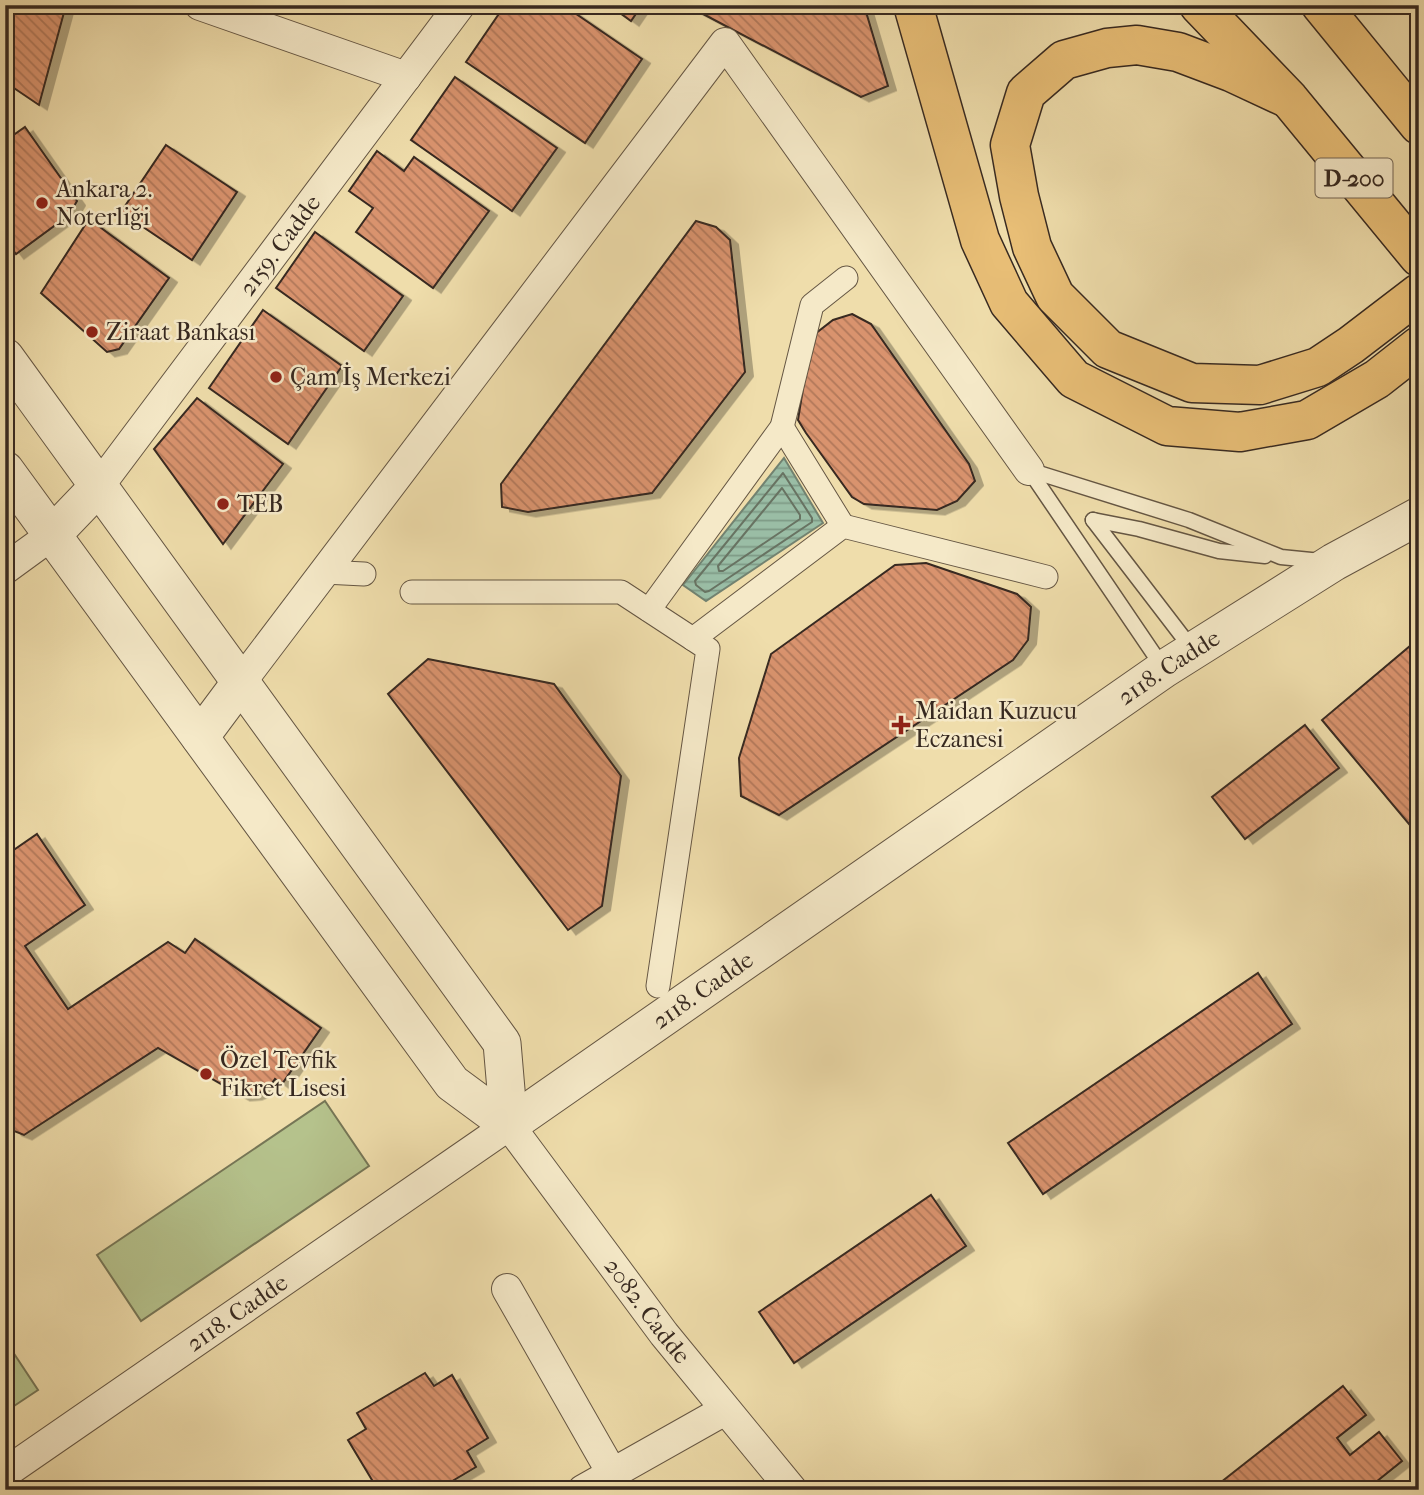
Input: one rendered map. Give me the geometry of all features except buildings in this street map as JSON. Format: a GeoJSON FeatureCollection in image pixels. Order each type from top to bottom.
{"type":"FeatureCollection","features":[{"type":"Feature","properties":{"kind":"main road"},"geometry":{"type":"LineString","coordinates":[[913,5],[980,240],[1009,303],[1074,379],[1167,426],[1240,432],[1307,420],[1377,379],[1419,346]]}},
{"type":"Feature","properties":{"kind":"main road","name":"D-200"},"geometry":{"type":"LineString","coordinates":[[1199,5],[1289,99],[1419,257]]}},
{"type":"Feature","properties":{"kind":"main road"},"geometry":{"type":"LineString","coordinates":[[1321,5],[1418,123]]}},
{"type":"Feature","properties":{"kind":"main road"},"geometry":{"type":"LineString","coordinates":[[1346,5],[1418,123]]}},
{"type":"Feature","properties":{"kind":"main road"},"geometry":{"type":"LineString","coordinates":[[1289,99],[1231,72],[1178,52],[1136,45],[1107,48],[1064,60],[1026,93],[1010,145],[1032,247],[1055,296],[1108,349],[1192,383],[1261,385],[1318,367],[1419,293]]}},
{"type":"Feature","properties":{"kind":"street"},"geometry":{"type":"LineString","coordinates":[[200,5],[406,77]]}},
{"type":"Feature","properties":{"kind":"street","name":"2159. Cadde"},"geometry":{"type":"LineString","coordinates":[[99,486],[460,5]]}},
{"type":"Feature","properties":{"kind":"street"},"geometry":{"type":"LineString","coordinates":[[200,737],[725,43],[1029,470]]}},
{"type":"Feature","properties":{"kind":"street"},"geometry":{"type":"LineString","coordinates":[[649,610],[782,427],[812,304],[846,278]]}},
{"type":"Feature","properties":{"kind":"street"},"geometry":{"type":"LineString","coordinates":[[5,357],[502,1043],[509,1125]]}},
{"type":"Feature","properties":{"kind":"street"},"geometry":{"type":"LineString","coordinates":[[782,427],[844,526],[1046,577]]}},
{"type":"Feature","properties":{"kind":"street"},"geometry":{"type":"LineString","coordinates":[[5,470],[452,1083],[509,1125]]}},
{"type":"Feature","properties":{"kind":"street"},"geometry":{"type":"LineString","coordinates":[[5,569],[52,534],[99,486]]}},
{"type":"Feature","properties":{"kind":"street","name":"2118. Cadde"},"geometry":{"type":"LineString","coordinates":[[5,1474],[1178,660],[1334,562],[1415,516]]}},
{"type":"Feature","properties":{"kind":"street"},"geometry":{"type":"LineString","coordinates":[[692,639],[844,526]]}},
{"type":"Feature","properties":{"kind":"street"},"geometry":{"type":"LineString","coordinates":[[324,572],[365,574]]}},
{"type":"Feature","properties":{"kind":"street"},"geometry":{"type":"LineString","coordinates":[[412,592],[621,592],[708,649],[658,986]]}},
{"type":"Feature","properties":{"kind":"street","name":"2082. Cadde"},"geometry":{"type":"LineString","coordinates":[[509,1125],[582,1225],[725,1410],[792,1490]]}},
{"type":"Feature","properties":{"kind":"street"},"geometry":{"type":"LineString","coordinates":[[507,1289],[612,1474]]}},
{"type":"Feature","properties":{"kind":"street"},"geometry":{"type":"LineString","coordinates":[[583,1490],[725,1410]]}},
{"type":"Feature","properties":{"kind":"lane"},"geometry":{"type":"LineString","coordinates":[[1029,470],[1189,520],[1281,557]]}},
{"type":"Feature","properties":{"kind":"lane"},"geometry":{"type":"LineString","coordinates":[[1029,470],[1178,660]]}},
{"type":"Feature","properties":{"kind":"lane"},"geometry":{"type":"LineString","coordinates":[[1178,660],[1093,520],[1139,529],[1219,551],[1334,562]]}},
{"type":"Feature","properties":{"kind":"shaded area"},"geometry":{"type":"Polygon","coordinates":[[[325,1101],[369,1166],[141,1321],[97,1255],[325,1101]]]}},
{"type":"Feature","properties":{"kind":"shaded area"},"geometry":{"type":"Polygon","coordinates":[[[5,1340],[38,1390],[5,1412],[5,1340]]]}},
{"type":"Feature","properties":{"kind":"water"},"geometry":{"type":"Polygon","coordinates":[[[784,458],[823,523],[706,601],[683,585],[784,458]]]}},
{"type":"Feature","properties":{"kind":"place","name":"Ankara 2. Noterliği"},"geometry":{"type":"Point","coordinates":[42,203]}},
{"type":"Feature","properties":{"kind":"place","name":"Ziraat Bankası"},"geometry":{"type":"Point","coordinates":[92,332]}},
{"type":"Feature","properties":{"kind":"place","name":"Çam İş Merkezi"},"geometry":{"type":"Point","coordinates":[276,377]}},
{"type":"Feature","properties":{"kind":"place","name":"TEB"},"geometry":{"type":"Point","coordinates":[223,504]}},
{"type":"Feature","properties":{"kind":"place","name":"Maidan Kuzucu Eczanesi"},"geometry":{"type":"Point","coordinates":[901,725]}},
{"type":"Feature","properties":{"kind":"place","name":"Özel Tevfik Fikret Lisesi"},"geometry":{"type":"Point","coordinates":[206,1074]}}]}
